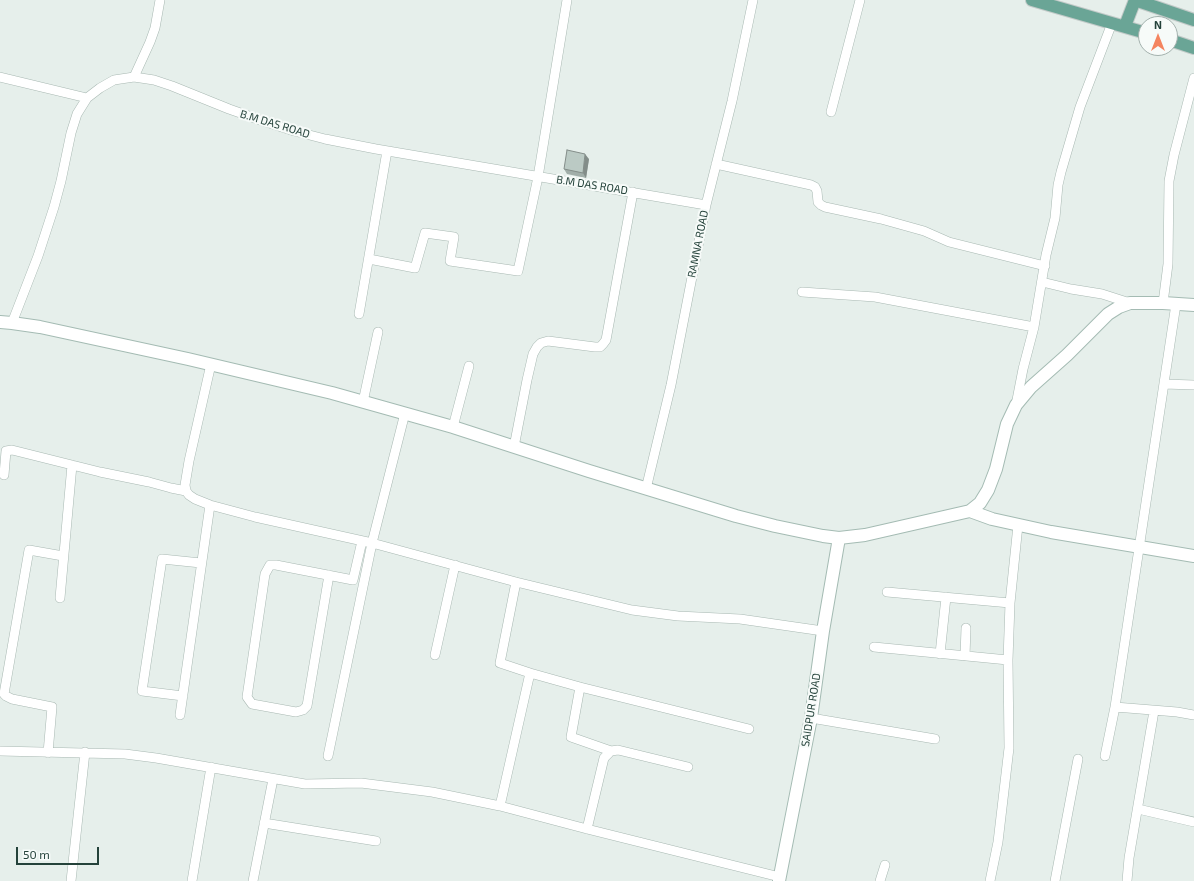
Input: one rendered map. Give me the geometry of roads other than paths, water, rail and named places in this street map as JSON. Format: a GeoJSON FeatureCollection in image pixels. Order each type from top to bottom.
{"type":"FeatureCollection","features":[{"type":"Feature","properties":{"kind":"main road"},"geometry":{"type":"LineString","coordinates":[[1032,0],[1138,30]]}},
{"type":"Feature","properties":{"kind":"main road"},"geometry":{"type":"LineString","coordinates":[[1125,26],[1135,0],[1194,20]]}},
{"type":"Feature","properties":{"kind":"main road"},"geometry":{"type":"LineString","coordinates":[[1178,43],[1194,48]]}},
{"type":"Feature","properties":{"kind":"main road"},"geometry":{"type":"LineString","coordinates":[[6,322],[46,328],[211,364],[324,391],[453,427],[646,489],[775,526],[839,538],[865,535],[970,511],[980,503],[988,490],[996,469],[1007,424],[1016,405],[1030,387],[1067,355],[1108,314],[1119,307],[1130,303],[1194,305]]}},
{"type":"Feature","properties":{"kind":"main road"},"geometry":{"type":"LineString","coordinates":[[970,511],[992,519],[1051,532],[1194,556]]}},
{"type":"Feature","properties":{"kind":"main road","name":"SAIDPUR ROAD"},"geometry":{"type":"LineString","coordinates":[[780,879],[811,718],[823,632],[839,538]]}},
{"type":"Feature","properties":{"kind":"street"},"geometry":{"type":"LineString","coordinates":[[134,77],[155,28],[160,0]]}},
{"type":"Feature","properties":{"kind":"street"},"geometry":{"type":"LineString","coordinates":[[368,258],[415,268],[425,233],[454,237],[450,260],[518,271],[538,177],[567,0]]}},
{"type":"Feature","properties":{"kind":"street","name":"RAMNA ROAD"},"geometry":{"type":"LineString","coordinates":[[646,489],[670,385],[706,205],[741,59],[753,0]]}},
{"type":"Feature","properties":{"kind":"street"},"geometry":{"type":"LineString","coordinates":[[831,112],[860,0]]}},
{"type":"Feature","properties":{"kind":"street"},"geometry":{"type":"LineString","coordinates":[[1016,405],[1023,369],[1034,327],[1055,218],[1058,185],[1061,172],[1080,107],[1112,23]]}},
{"type":"Feature","properties":{"kind":"street"},"geometry":{"type":"LineString","coordinates":[[0,77],[87,98]]}},
{"type":"Feature","properties":{"kind":"street","name":"B.M DAS ROAD"},"geometry":{"type":"LineString","coordinates":[[6,322],[38,256],[54,207],[71,133],[77,114],[87,98],[114,80],[134,77],[154,80],[229,109],[294,131],[325,139],[387,151],[706,205]]}},
{"type":"Feature","properties":{"kind":"street"},"geometry":{"type":"LineString","coordinates":[[1163,303],[1168,264],[1169,181],[1174,155],[1194,78]]}},
{"type":"Feature","properties":{"kind":"street"},"geometry":{"type":"LineString","coordinates":[[359,314],[387,151]]}},
{"type":"Feature","properties":{"kind":"street"},"geometry":{"type":"LineString","coordinates":[[716,164],[811,185],[815,187],[817,191],[818,202],[820,205],[825,207],[888,221],[924,231],[949,242],[1045,266]]}},
{"type":"Feature","properties":{"kind":"street"},"geometry":{"type":"LineString","coordinates":[[514,447],[527,380],[533,354],[537,347],[541,343],[548,341],[600,347],[606,340],[633,192]]}},
{"type":"Feature","properties":{"kind":"street"},"geometry":{"type":"LineString","coordinates":[[1042,282],[1102,294],[1130,303]]}},
{"type":"Feature","properties":{"kind":"street"},"geometry":{"type":"LineString","coordinates":[[802,292],[875,297],[1034,327]]}},
{"type":"Feature","properties":{"kind":"street"},"geometry":{"type":"LineString","coordinates":[[1105,756],[1115,707],[1176,304]]}},
{"type":"Feature","properties":{"kind":"street"},"geometry":{"type":"LineString","coordinates":[[363,402],[378,332]]}},
{"type":"Feature","properties":{"kind":"street"},"geometry":{"type":"LineString","coordinates":[[211,364],[185,485],[186,491],[189,495],[196,499],[210,505],[372,543],[516,582],[632,610],[678,616],[740,619],[823,632]]}},
{"type":"Feature","properties":{"kind":"street"},"geometry":{"type":"LineString","coordinates":[[453,427],[469,366]]}},
{"type":"Feature","properties":{"kind":"street"},"geometry":{"type":"LineString","coordinates":[[1164,384],[1194,386]]}},
{"type":"Feature","properties":{"kind":"street"},"geometry":{"type":"LineString","coordinates":[[328,756],[372,543],[405,413]]}},
{"type":"Feature","properties":{"kind":"street"},"geometry":{"type":"LineString","coordinates":[[4,475],[6,451],[12,450],[186,491]]}},
{"type":"Feature","properties":{"kind":"street"},"geometry":{"type":"LineString","coordinates":[[60,598],[72,465]]}},
{"type":"Feature","properties":{"kind":"street"},"geometry":{"type":"LineString","coordinates":[[180,715],[210,505]]}},
{"type":"Feature","properties":{"kind":"street"},"geometry":{"type":"LineString","coordinates":[[990,881],[998,842],[1009,748],[1008,660],[1010,603],[1018,525]]}},
{"type":"Feature","properties":{"kind":"street"},"geometry":{"type":"LineString","coordinates":[[329,575],[307,706],[303,710],[296,712],[252,704],[247,697],[265,574],[270,566],[276,565],[329,575],[353,580],[362,541]]}},
{"type":"Feature","properties":{"kind":"street"},"geometry":{"type":"LineString","coordinates":[[48,753],[52,707],[12,699],[4,694],[29,550],[63,556]]}},
{"type":"Feature","properties":{"kind":"street"},"geometry":{"type":"LineString","coordinates":[[183,696],[142,691],[162,559],[201,563]]}},
{"type":"Feature","properties":{"kind":"street"},"geometry":{"type":"LineString","coordinates":[[435,655],[454,565]]}},
{"type":"Feature","properties":{"kind":"street"},"geometry":{"type":"LineString","coordinates":[[516,582],[500,663],[580,687],[749,730]]}},
{"type":"Feature","properties":{"kind":"street"},"geometry":{"type":"LineString","coordinates":[[887,592],[1010,603]]}},
{"type":"Feature","properties":{"kind":"street"},"geometry":{"type":"LineString","coordinates":[[940,654],[946,597]]}},
{"type":"Feature","properties":{"kind":"street"},"geometry":{"type":"LineString","coordinates":[[965,656],[966,628]]}},
{"type":"Feature","properties":{"kind":"street"},"geometry":{"type":"LineString","coordinates":[[874,647],[1008,660]]}},
{"type":"Feature","properties":{"kind":"street"},"geometry":{"type":"LineString","coordinates":[[500,806],[530,673]]}},
{"type":"Feature","properties":{"kind":"street"},"geometry":{"type":"LineString","coordinates":[[580,687],[571,737],[611,751],[618,750],[688,767]]}},
{"type":"Feature","properties":{"kind":"street"},"geometry":{"type":"LineString","coordinates":[[1115,707],[1177,712],[1194,715]]}},
{"type":"Feature","properties":{"kind":"street"},"geometry":{"type":"LineString","coordinates":[[1127,881],[1129,858],[1154,711]]}},
{"type":"Feature","properties":{"kind":"street"},"geometry":{"type":"LineString","coordinates":[[811,718],[935,739]]}},
{"type":"Feature","properties":{"kind":"street"},"geometry":{"type":"LineString","coordinates":[[0,751],[125,754],[211,767],[305,784],[361,783],[432,792],[500,806],[587,830],[780,879]]}},
{"type":"Feature","properties":{"kind":"street"},"geometry":{"type":"LineString","coordinates":[[587,830],[604,758],[611,751]]}},
{"type":"Feature","properties":{"kind":"street"},"geometry":{"type":"LineString","coordinates":[[71,881],[85,752]]}},
{"type":"Feature","properties":{"kind":"street"},"geometry":{"type":"LineString","coordinates":[[1055,881],[1078,759]]}},
{"type":"Feature","properties":{"kind":"street"},"geometry":{"type":"LineString","coordinates":[[192,881],[211,767]]}},
{"type":"Feature","properties":{"kind":"street"},"geometry":{"type":"LineString","coordinates":[[253,881],[273,779]]}},
{"type":"Feature","properties":{"kind":"street"},"geometry":{"type":"LineString","coordinates":[[1138,809],[1194,822]]}},
{"type":"Feature","properties":{"kind":"street"},"geometry":{"type":"LineString","coordinates":[[264,823],[376,841]]}},
{"type":"Feature","properties":{"kind":"street"},"geometry":{"type":"LineString","coordinates":[[880,881],[885,865]]}}]}
